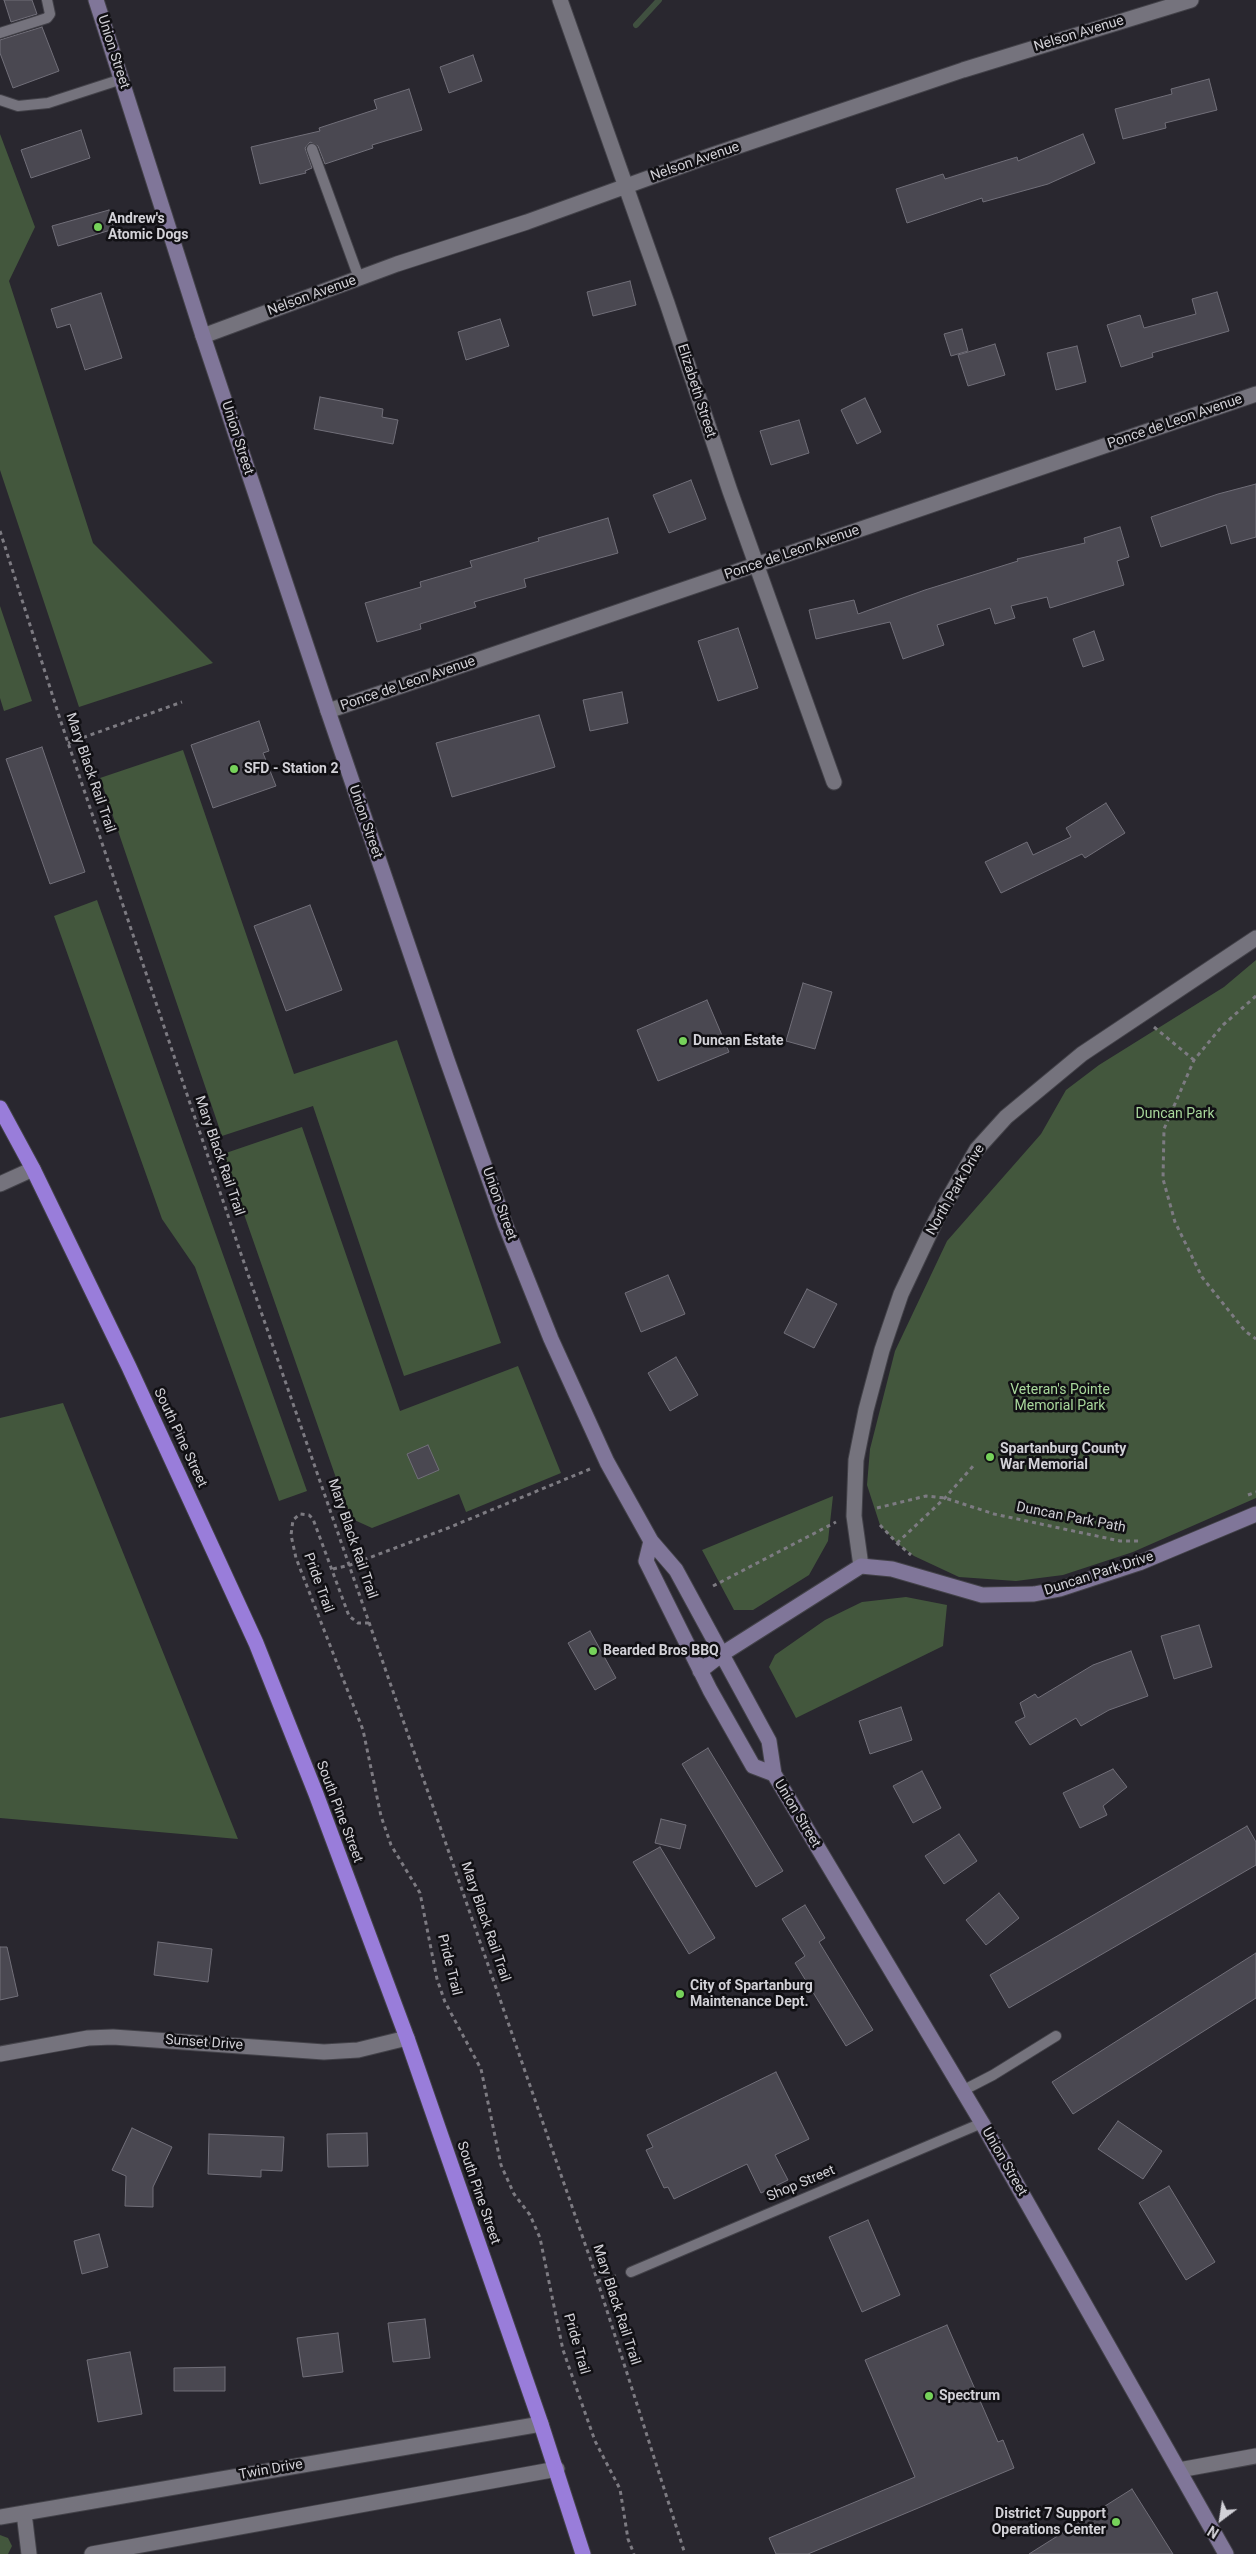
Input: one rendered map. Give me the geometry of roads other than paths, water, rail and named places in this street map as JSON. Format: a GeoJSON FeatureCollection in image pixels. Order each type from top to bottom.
{"type":"FeatureCollection","features":[{"type":"Feature","properties":{"kind":"highway","name":"South Pine Street"},"geometry":{"type":"LineString","coordinates":[[0,1108],[33,1169],[129,1367],[256,1643],[316,1794],[407,2038],[541,2424],[583,2554]]}},
{"type":"Feature","properties":{"kind":"main road","name":"Union Street"},"geometry":{"type":"LineString","coordinates":[[96,0],[203,336],[328,711],[505,1224],[551,1339],[607,1462],[652,1541],[676,1570],[769,1740],[774,1774],[982,2123],[1226,2554]]}},
{"type":"Feature","properties":{"kind":"main road","name":"Duncan Park Drive"},"geometry":{"type":"LineString","coordinates":[[861,1566],[892,1569],[982,1595],[1034,1594],[1060,1589],[1139,1563],[1256,1514]]}},
{"type":"Feature","properties":{"kind":"main road","name":"Union Street"},"geometry":{"type":"LineString","coordinates":[[652,1541],[646,1562],[700,1672],[753,1766],[774,1774]]}},
{"type":"Feature","properties":{"kind":"main road"},"geometry":{"type":"LineString","coordinates":[[700,1672],[722,1654],[861,1566]]}},
{"type":"Feature","properties":{"kind":"street","name":"Elizabeth Street"},"geometry":{"type":"LineString","coordinates":[[560,0],[756,564],[834,782]]}},
{"type":"Feature","properties":{"kind":"street","name":"Nelson Avenue"},"geometry":{"type":"LineString","coordinates":[[203,336],[359,278],[963,70],[1191,0]]}},
{"type":"Feature","properties":{"kind":"street","name":"Ponce de Leon Avenue"},"geometry":{"type":"LineString","coordinates":[[328,711],[1256,394]]}},
{"type":"Feature","properties":{"kind":"street","name":"North Park Drive"},"geometry":{"type":"LineString","coordinates":[[861,1566],[854,1506],[856,1460],[866,1410],[882,1350],[901,1294],[936,1220],[977,1149],[1006,1117],[1082,1054],[1256,938]]}},
{"type":"Feature","properties":{"kind":"street"},"geometry":{"type":"LineString","coordinates":[[0,1184],[33,1169]]}},
{"type":"Feature","properties":{"kind":"street","name":"Sunset Drive"},"geometry":{"type":"LineString","coordinates":[[0,2054],[88,2038],[113,2037],[324,2052],[358,2050],[407,2038]]}},
{"type":"Feature","properties":{"kind":"street","name":"Twin Drive"},"geometry":{"type":"LineString","coordinates":[[0,2517],[541,2424]]}},
{"type":"Feature","properties":{"kind":"street"},"geometry":{"type":"LineString","coordinates":[[1179,2470],[1256,2456]]}},
{"type":"Feature","properties":{"kind":"street"},"geometry":{"type":"LineString","coordinates":[[92,2554],[556,2469]]}},
{"type":"Feature","properties":{"kind":"street"},"geometry":{"type":"LineString","coordinates":[[24,2514],[29,2554]]}},
{"type":"Feature","properties":{"kind":"lane"},"geometry":{"type":"LineString","coordinates":[[0,33],[47,18],[50,14],[49,1]]}},
{"type":"Feature","properties":{"kind":"lane"},"geometry":{"type":"LineString","coordinates":[[0,100],[18,106],[48,103],[122,79]]}},
{"type":"Feature","properties":{"kind":"lane"},"geometry":{"type":"LineString","coordinates":[[312,149],[359,278]]}},
{"type":"Feature","properties":{"kind":"lane"},"geometry":{"type":"LineString","coordinates":[[962,2091],[993,2075],[1056,2036]]}},
{"type":"Feature","properties":{"kind":"lane","name":"Shop Street"},"geometry":{"type":"LineString","coordinates":[[631,2272],[982,2123]]}},
{"type":"Feature","properties":{"kind":"waterway"},"geometry":{"type":"LineString","coordinates":[[636,25],[659,0]]}},
{"type":"Feature","properties":{"kind":"place","name":"Andrew's Atomic Dogs"},"geometry":{"type":"Point","coordinates":[98,227]}},
{"type":"Feature","properties":{"kind":"place","name":"SFD - Station 2"},"geometry":{"type":"Point","coordinates":[234,769]}},
{"type":"Feature","properties":{"kind":"place","name":"Duncan Estate"},"geometry":{"type":"Point","coordinates":[683,1041]}},
{"type":"Feature","properties":{"kind":"place","name":"Spartanburg County War Memorial"},"geometry":{"type":"Point","coordinates":[990,1457]}},
{"type":"Feature","properties":{"kind":"place","name":"Bearded Bros BBQ"},"geometry":{"type":"Point","coordinates":[593,1651]}},
{"type":"Feature","properties":{"kind":"place","name":"City of Spartanburg Maintenance Dept."},"geometry":{"type":"Point","coordinates":[680,1994]}},
{"type":"Feature","properties":{"kind":"place","name":"Spectrum"},"geometry":{"type":"Point","coordinates":[929,2396]}},
{"type":"Feature","properties":{"kind":"place","name":"District 7 Support Operations Center"},"geometry":{"type":"Point","coordinates":[1116,2522]}},
{"type":"Feature","properties":{"kind":"park label","name":"Duncan Park"},"geometry":{"type":"Point","coordinates":[1175,1114]}},
{"type":"Feature","properties":{"kind":"park label","name":"Veteran's Pointe Memorial Park"},"geometry":{"type":"Point","coordinates":[1060,1398]}}]}
